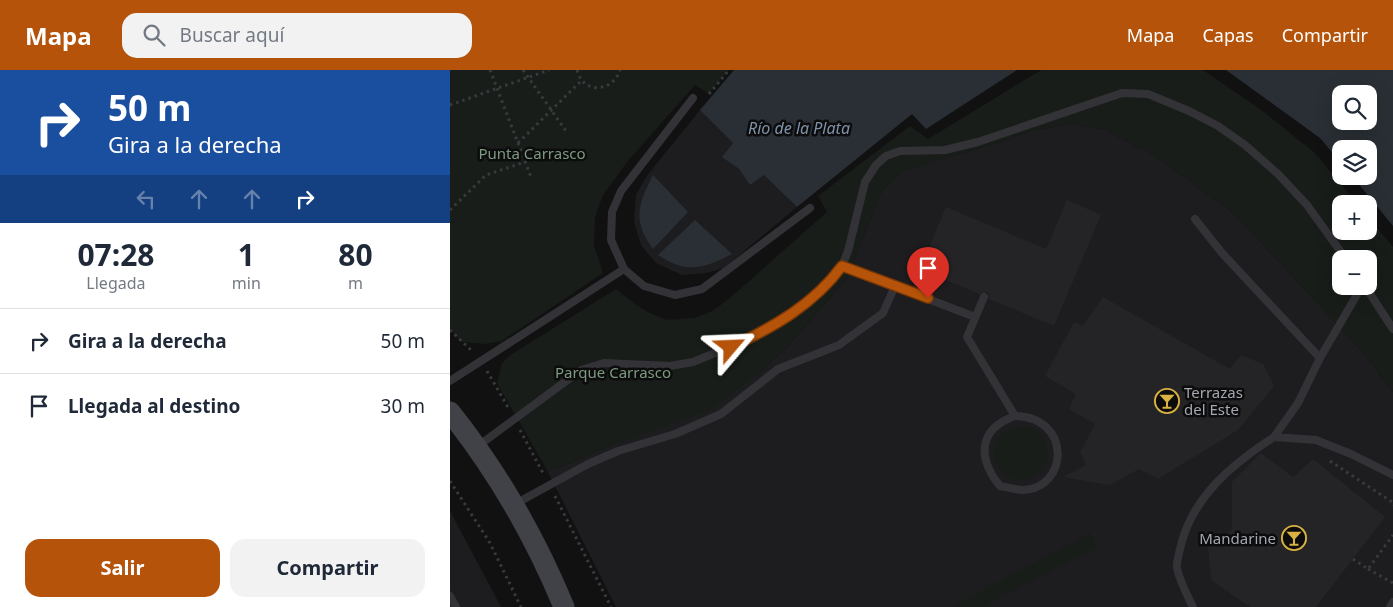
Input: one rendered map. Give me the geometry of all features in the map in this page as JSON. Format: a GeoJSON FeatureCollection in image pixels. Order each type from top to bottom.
{"type":"FeatureCollection","features":[{"type":"Feature","properties":{"kind":"main road"},"geometry":{"type":"LineString","coordinates":[[450,412],[478,446],[513,505],[548,569],[564,607]]}},
{"type":"Feature","properties":{"kind":"lane"},"geometry":{"type":"LineString","coordinates":[[478,446],[569,377],[592,366],[617,363],[670,366],[693,362],[740,343],[800,309],[821,291],[842,266],[848,251],[865,182],[876,165],[886,156],[900,151],[945,150],[978,142],[1113,95],[1130,92],[1148,94],[1189,111],[1218,126],[1278,174],[1308,205],[1340,250]]}},
{"type":"Feature","properties":{"kind":"lane"},"geometry":{"type":"LineString","coordinates":[[693,98],[620,191],[612,212],[611,240],[624,269],[644,286],[675,294],[702,289],[810,208]]}},
{"type":"Feature","properties":{"kind":"lane"},"geometry":{"type":"LineString","coordinates":[[1195,219],[1222,253],[1320,358]]}},
{"type":"Feature","properties":{"kind":"lane"},"geometry":{"type":"LineString","coordinates":[[842,266],[976,317]]}},
{"type":"Feature","properties":{"kind":"lane"},"geometry":{"type":"LineString","coordinates":[[450,382],[624,269]]}},
{"type":"Feature","properties":{"kind":"lane"},"geometry":{"type":"LineString","coordinates":[[513,505],[603,457],[675,434],[721,414],[778,369],[839,345],[883,314],[896,286]]}},
{"type":"Feature","properties":{"kind":"lane"},"geometry":{"type":"LineString","coordinates":[[1193,607],[1184,590],[1177,566],[1183,536],[1192,516],[1206,494],[1226,473],[1250,453],[1274,437],[1298,403],[1320,358],[1358,295]]}},
{"type":"Feature","properties":{"kind":"lane"},"geometry":{"type":"LineString","coordinates":[[1370,295],[1393,329]]}},
{"type":"Feature","properties":{"kind":"lane"},"geometry":{"type":"LineString","coordinates":[[984,297],[967,336],[1015,416]]}},
{"type":"Feature","properties":{"kind":"lane"},"geometry":{"type":"LineString","coordinates":[[1015,416],[1028,416],[1040,421],[1049,428],[1055,438],[1058,449],[1057,461],[1053,472],[1046,481],[1036,487],[1024,490],[1000,486],[986,465],[984,452],[986,440],[993,428],[1002,420],[1015,416]]}},
{"type":"Feature","properties":{"kind":"lane"},"geometry":{"type":"LineString","coordinates":[[1274,437],[1316,440],[1351,454],[1393,475]]}},
{"type":"Feature","properties":{"kind":"lane"},"geometry":{"type":"LineString","coordinates":[[450,596],[456,607]]}},
{"type":"Feature","properties":{"kind":"lane"},"geometry":{"type":"LineString","coordinates":[[1390,607],[1393,602]]}},
{"type":"Feature","properties":{"kind":"path"},"geometry":{"type":"LineString","coordinates":[[490,70],[531,177]]}},
{"type":"Feature","properties":{"kind":"path"},"geometry":{"type":"LineString","coordinates":[[523,70],[566,131]]}},
{"type":"Feature","properties":{"kind":"path"},"geometry":{"type":"LineString","coordinates":[[450,105],[549,70]]}},
{"type":"Feature","properties":{"kind":"path"},"geometry":{"type":"LineString","coordinates":[[577,70],[582,80],[594,88],[600,88],[614,82],[620,70]]}},
{"type":"Feature","properties":{"kind":"path"},"geometry":{"type":"LineString","coordinates":[[709,94],[729,70]]}},
{"type":"Feature","properties":{"kind":"path"},"geometry":{"type":"LineString","coordinates":[[518,143],[582,80]]}},
{"type":"Feature","properties":{"kind":"path"},"geometry":{"type":"LineString","coordinates":[[450,210],[486,175],[525,162]]}},
{"type":"Feature","properties":{"kind":"path"},"geometry":{"type":"LineString","coordinates":[[450,330],[482,361],[514,418],[611,607]]}},
{"type":"Feature","properties":{"kind":"path"},"geometry":{"type":"LineString","coordinates":[[1322,456],[1392,502],[1393,506]]}},
{"type":"Feature","properties":{"kind":"path"},"geometry":{"type":"LineString","coordinates":[[450,481],[490,543],[521,607]]}},
{"type":"Feature","properties":{"kind":"path"},"geometry":{"type":"LineString","coordinates":[[1368,569],[1393,535]]}},
{"type":"Feature","properties":{"kind":"path"},"geometry":{"type":"LineString","coordinates":[[1353,558],[1393,583]]}},
{"type":"Feature","properties":{"kind":"shaded area"},"geometry":{"type":"Polygon","coordinates":[[[700,110],[733,143],[723,157],[739,169],[750,184],[764,174],[797,207],[724,268],[706,273],[682,275],[656,263],[641,245],[634,222],[636,195],[646,177],[700,110]]]}},
{"type":"Feature","properties":{"kind":"shaded area"},"geometry":{"type":"Polygon","coordinates":[[[1070,124],[1103,129],[1156,156],[1237,216],[1367,357],[1393,392],[1393,607],[616,607],[548,472],[605,448],[757,375],[787,347],[847,278],[882,190],[904,170],[1001,142],[1031,131],[1070,124]]]}},
{"type":"Feature","properties":{"kind":"shaded area"},"geometry":{"type":"Polygon","coordinates":[[[450,511],[474,556],[501,607],[450,607],[450,511]]]}},
{"type":"Feature","properties":{"kind":"green space","name":"Punta Carrasco"},"geometry":{"type":"Polygon","coordinates":[[[450,70],[729,70],[709,94],[695,85],[627,162],[604,194],[595,218],[594,245],[603,273],[502,341],[484,344],[462,342],[450,330],[450,70]]]}},
{"type":"Feature","properties":{"kind":"green space","name":"Parque Carrasco"},"geometry":{"type":"Polygon","coordinates":[[[1041,70],[1203,70],[1260,109],[1315,153],[1332,174],[1332,185],[1341,185],[1350,195],[1332,195],[1332,240],[1377,240],[1377,228],[1393,247],[1393,392],[1367,357],[1237,216],[1156,156],[1103,129],[1070,124],[1031,131],[904,171],[882,190],[847,278],[787,347],[757,375],[708,411],[605,448],[548,472],[497,383],[502,363],[512,354],[616,289],[636,305],[667,320],[695,318],[714,310],[827,212],[818,196],[910,126],[928,139],[1041,70]]]}},
{"type":"Feature","properties":{"kind":"green space"},"geometry":{"type":"Polygon","coordinates":[[[1016,426],[1026,426],[1036,430],[1044,438],[1048,453],[1044,468],[1036,476],[1026,480],[1016,480],[1006,476],[998,468],[994,458],[994,448],[998,438],[1006,430],[1016,426]]]}},
{"type":"Feature","properties":{"kind":"green space"},"geometry":{"type":"Polygon","coordinates":[[[1090,533],[1097,546],[983,607],[952,607],[1090,533]]]}},
{"type":"Feature","properties":{"kind":"water","name":"Río de la Plata"},"geometry":{"type":"Polygon","coordinates":[[[734,70],[1017,70],[926,129],[912,114],[797,207],[764,175],[750,185],[739,169],[722,157],[733,143],[700,110],[734,70]]]}},
{"type":"Feature","properties":{"kind":"water"},"geometry":{"type":"Polygon","coordinates":[[[1226,70],[1393,70],[1393,226],[1377,206],[1377,195],[1368,195],[1359,185],[1377,185],[1377,140],[1332,140],[1332,152],[1320,138],[1226,70]]]}},
{"type":"Feature","properties":{"kind":"water"},"geometry":{"type":"Polygon","coordinates":[[[653,175],[688,212],[653,249],[642,230],[640,212],[644,195],[653,175]]]}},
{"type":"Feature","properties":{"kind":"water"},"geometry":{"type":"Polygon","coordinates":[[[695,220],[732,254],[712,263],[695,267],[677,265],[658,255],[695,220]]]}},
{"type":"Feature","properties":{"kind":"building"},"geometry":{"type":"Polygon","coordinates":[[[1067,200],[1101,215],[1054,326],[989,299],[989,294],[986,292],[979,294],[920,269],[946,207],[1046,249],[1067,200]]]}},
{"type":"Feature","properties":{"kind":"building","name":"Terrazas del Este"},"geometry":{"type":"Polygon","coordinates":[[[1103,297],[1230,369],[1241,355],[1263,364],[1274,386],[1238,430],[1158,479],[1139,469],[1110,485],[1063,477],[1086,465],[1080,452],[1095,424],[1069,409],[1076,394],[1045,376],[1074,322],[1083,326],[1103,297]]]}},
{"type":"Feature","properties":{"kind":"building","name":"Mandarine"},"geometry":{"type":"Polygon","coordinates":[[[1261,453],[1293,477],[1313,459],[1385,517],[1316,607],[1250,607],[1211,580],[1208,547],[1232,529],[1232,482],[1261,453]]]}},
{"type":"Feature","properties":{"kind":"place","name":"Terrazas del Este"},"geometry":{"type":"Point","coordinates":[1167,401]}},
{"type":"Feature","properties":{"kind":"place","name":"Mandarine"},"geometry":{"type":"Point","coordinates":[1294,538]}},
{"type":"Feature","properties":{"kind":"route"},"geometry":{"type":"LineString","coordinates":[[731,347],[749,339],[800,309],[821,291],[842,266],[928,298]]}}]}
